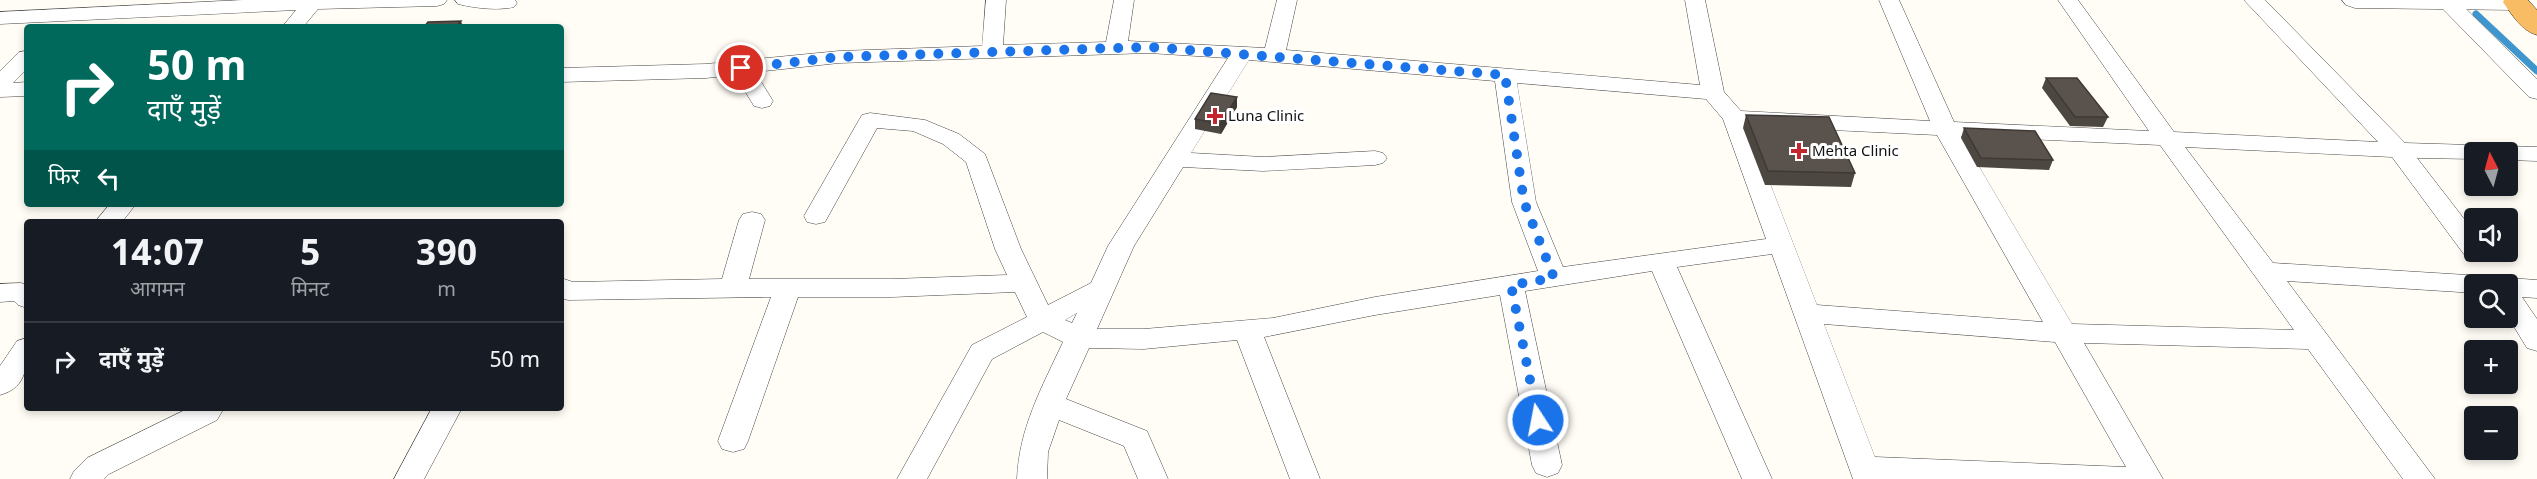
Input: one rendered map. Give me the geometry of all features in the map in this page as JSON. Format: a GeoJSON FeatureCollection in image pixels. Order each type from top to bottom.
{"type":"FeatureCollection","features":[{"type":"Feature","properties":{"kind":"highway"},"geometry":{"type":"LineString","coordinates":[[2526,2],[2537,27]]}},
{"type":"Feature","properties":{"kind":"street"},"geometry":{"type":"LineString","coordinates":[[65,21],[87,0]]}},
{"type":"Feature","properties":{"kind":"street"},"geometry":{"type":"LineString","coordinates":[[0,18],[65,21],[185,4],[437,0]]}},
{"type":"Feature","properties":{"kind":"street"},"geometry":{"type":"LineString","coordinates":[[465,0],[507,3]]}},
{"type":"Feature","properties":{"kind":"street"},"geometry":{"type":"LineString","coordinates":[[992,51],[996,0]]}},
{"type":"Feature","properties":{"kind":"street"},"geometry":{"type":"LineString","coordinates":[[1116,48],[1124,0]]}},
{"type":"Feature","properties":{"kind":"street"},"geometry":{"type":"LineString","coordinates":[[1274,55],[1287,0]]}},
{"type":"Feature","properties":{"kind":"street"},"geometry":{"type":"LineString","coordinates":[[1695,0],[1713,93],[1734,118],[1866,474],[2128,479]]}},
{"type":"Feature","properties":{"kind":"street"},"geometry":{"type":"LineString","coordinates":[[1889,0],[1945,128],[2148,479]]}},
{"type":"Feature","properties":{"kind":"street"},"geometry":{"type":"LineString","coordinates":[[2065,0],[2420,479]]}},
{"type":"Feature","properties":{"kind":"street"},"geometry":{"type":"LineString","coordinates":[[2254,0],[2399,150],[2464,235]]}},
{"type":"Feature","properties":{"kind":"street"},"geometry":{"type":"LineString","coordinates":[[2355,0],[2526,2]]}},
{"type":"Feature","properties":{"kind":"street"},"geometry":{"type":"LineString","coordinates":[[295,24],[308,9],[307,1]]}},
{"type":"Feature","properties":{"kind":"street"},"geometry":{"type":"LineString","coordinates":[[2441,1],[2537,92]]}},
{"type":"Feature","properties":{"kind":"street"},"geometry":{"type":"LineString","coordinates":[[564,75],[706,71],[839,57],[1149,47],[1274,55],[1713,93]]}},
{"type":"Feature","properties":{"kind":"street"},"geometry":{"type":"LineString","coordinates":[[1032,479],[1033,452],[1049,404],[1121,246],[1242,53]]}},
{"type":"Feature","properties":{"kind":"street"},"geometry":{"type":"LineString","coordinates":[[0,83],[24,60]]}},
{"type":"Feature","properties":{"kind":"street"},"geometry":{"type":"LineString","coordinates":[[741,68],[762,101]]}},
{"type":"Feature","properties":{"kind":"street"},"geometry":{"type":"LineString","coordinates":[[1505,75],[1524,202],[1554,278]]}},
{"type":"Feature","properties":{"kind":"street"},"geometry":{"type":"LineString","coordinates":[[0,90],[24,89]]}},
{"type":"Feature","properties":{"kind":"street"},"geometry":{"type":"LineString","coordinates":[[1734,118],[2464,152]]}},
{"type":"Feature","properties":{"kind":"street"},"geometry":{"type":"LineString","coordinates":[[816,216],[870,120],[917,125],[951,139],[977,159],[1008,249],[1042,320],[1079,338],[1144,339],[1273,327],[1375,306],[1661,261],[1780,245]]}},
{"type":"Feature","properties":{"kind":"street"},"geometry":{"type":"LineString","coordinates":[[2518,153],[2537,154]]}},
{"type":"Feature","properties":{"kind":"street"},"geometry":{"type":"LineString","coordinates":[[1176,159],[1263,164],[1375,158]]}},
{"type":"Feature","properties":{"kind":"street"},"geometry":{"type":"LineString","coordinates":[[111,219],[121,207]]}},
{"type":"Feature","properties":{"kind":"street"},"geometry":{"type":"LineString","coordinates":[[733,288],[752,220]]}},
{"type":"Feature","properties":{"kind":"street"},"geometry":{"type":"LineString","coordinates":[[1661,261],[1746,459],[1757,479]]}},
{"type":"Feature","properties":{"kind":"street"},"geometry":{"type":"LineString","coordinates":[[2265,272],[2464,284]]}},
{"type":"Feature","properties":{"kind":"street"},"geometry":{"type":"LineString","coordinates":[[564,289],[568,291],[787,289],[1024,283]]}},
{"type":"Feature","properties":{"kind":"street"},"geometry":{"type":"LineString","coordinates":[[1511,285],[1547,465]]}},
{"type":"Feature","properties":{"kind":"street"},"geometry":{"type":"LineString","coordinates":[[2518,288],[2537,289]]}},
{"type":"Feature","properties":{"kind":"street"},"geometry":{"type":"LineString","coordinates":[[734,441],[787,289]]}},
{"type":"Feature","properties":{"kind":"street"},"geometry":{"type":"LineString","coordinates":[[912,479],[982,352],[1101,289]]}},
{"type":"Feature","properties":{"kind":"street"},"geometry":{"type":"LineString","coordinates":[[2518,312],[2537,341]]}},
{"type":"Feature","properties":{"kind":"street"},"geometry":{"type":"LineString","coordinates":[[1805,313],[2064,333],[2317,340]]}},
{"type":"Feature","properties":{"kind":"street"},"geometry":{"type":"LineString","coordinates":[[1247,329],[1305,479]]}},
{"type":"Feature","properties":{"kind":"street"},"geometry":{"type":"LineString","coordinates":[[0,385],[24,353]]}},
{"type":"Feature","properties":{"kind":"street"},"geometry":{"type":"LineString","coordinates":[[1049,404],[1136,439],[1153,479]]}},
{"type":"Feature","properties":{"kind":"street"},"geometry":{"type":"LineString","coordinates":[[85,479],[98,466],[208,411]]}},
{"type":"Feature","properties":{"kind":"street"},"geometry":{"type":"LineString","coordinates":[[409,479],[445,411]]}},
{"type":"Feature","properties":{"kind":"building"},"geometry":{"type":"Polygon","coordinates":[[[461,21],[458,24],[426,24],[428,22],[461,21]]]}},
{"type":"Feature","properties":{"kind":"building"},"geometry":{"type":"Polygon","coordinates":[[[2046,78],[2077,78],[2108,117],[2075,117],[2046,78]]]}},
{"type":"Feature","properties":{"kind":"building"},"geometry":{"type":"Polygon","coordinates":[[[1211,93],[1237,97],[1220,124],[1195,119],[1211,93]]]}},
{"type":"Feature","properties":{"kind":"building"},"geometry":{"type":"Polygon","coordinates":[[[1746,115],[1829,117],[1855,173],[1768,171],[1746,115]]]}},
{"type":"Feature","properties":{"kind":"building"},"geometry":{"type":"Polygon","coordinates":[[[1964,128],[2035,131],[2053,160],[1981,158],[1964,128]]]}},
{"type":"Feature","properties":{"kind":"waterway"},"geometry":{"type":"LineString","coordinates":[[2476,14],[2537,71]]}},
{"type":"Feature","properties":{"kind":"place","name":"Luna Clinic"},"geometry":{"type":"Point","coordinates":[1215,116]}},
{"type":"Feature","properties":{"kind":"place","name":"Mehta Clinic"},"geometry":{"type":"Point","coordinates":[1799,151]}},
{"type":"Feature","properties":{"kind":"route"},"geometry":{"type":"LineString","coordinates":[[741,68],[839,57],[1149,47],[1274,55],[1505,75],[1524,202],[1554,278],[1511,285],[1538,420]]}}]}
